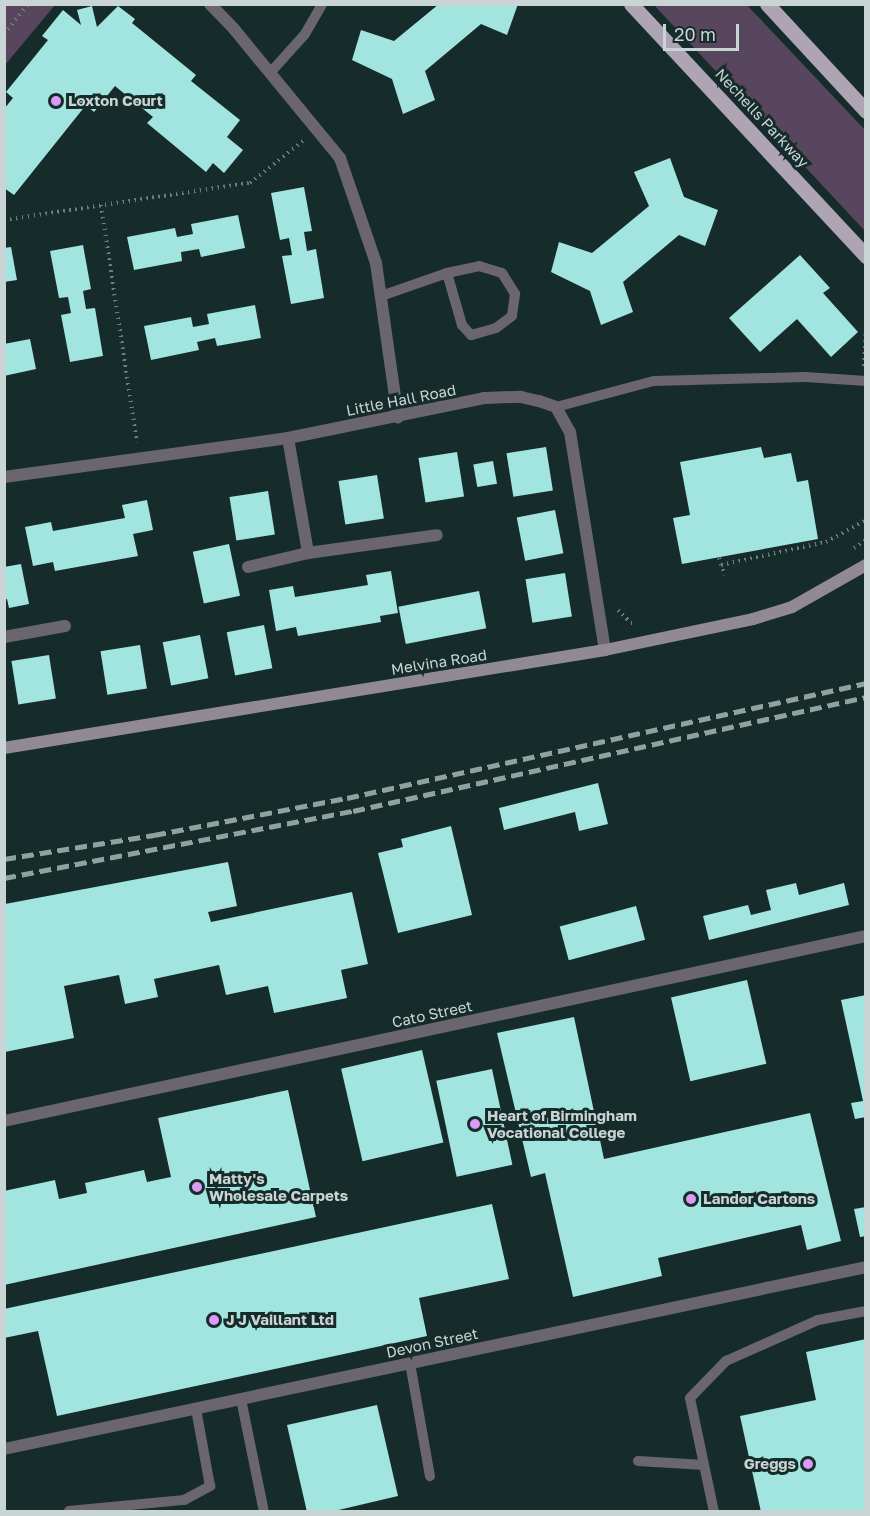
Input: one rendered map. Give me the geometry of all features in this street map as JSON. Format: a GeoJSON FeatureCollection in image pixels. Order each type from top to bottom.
{"type":"FeatureCollection","features":[{"type":"Feature","properties":{"kind":"main road","name":"Nechells Parkway"},"geometry":{"type":"LineString","coordinates":[[631,4],[866,256]]}},
{"type":"Feature","properties":{"kind":"main road"},"geometry":{"type":"LineString","coordinates":[[767,4],[866,111]]}},
{"type":"Feature","properties":{"kind":"main road","name":"Melvina Road"},"geometry":{"type":"LineString","coordinates":[[4,748],[605,650],[753,619],[792,607],[866,565]]}},
{"type":"Feature","properties":{"kind":"street"},"geometry":{"type":"LineString","coordinates":[[210,4],[340,158],[376,263],[398,417]]}},
{"type":"Feature","properties":{"kind":"street","name":"Little Hall Road"},"geometry":{"type":"LineString","coordinates":[[4,477],[288,438],[484,398],[521,397],[556,407]]}},
{"type":"Feature","properties":{"kind":"street"},"geometry":{"type":"LineString","coordinates":[[556,407],[570,432],[605,650]]}},
{"type":"Feature","properties":{"kind":"street"},"geometry":{"type":"LineString","coordinates":[[288,438],[308,553]]}},
{"type":"Feature","properties":{"kind":"street"},"geometry":{"type":"LineString","coordinates":[[248,567],[308,553],[437,535]]}},
{"type":"Feature","properties":{"kind":"street"},"geometry":{"type":"LineString","coordinates":[[4,637],[65,626]]}},
{"type":"Feature","properties":{"kind":"street","name":"Cato Street"},"geometry":{"type":"LineString","coordinates":[[4,1121],[866,936]]}},
{"type":"Feature","properties":{"kind":"street","name":"Devon Street"},"geometry":{"type":"LineString","coordinates":[[4,1449],[866,1267]]}},
{"type":"Feature","properties":{"kind":"lane"},"geometry":{"type":"LineString","coordinates":[[270,73],[305,34],[322,4]]}},
{"type":"Feature","properties":{"kind":"lane"},"geometry":{"type":"LineString","coordinates":[[381,297],[447,273],[478,266],[502,273],[515,294],[512,316],[496,328],[471,335],[462,325],[447,273]]}},
{"type":"Feature","properties":{"kind":"lane"},"geometry":{"type":"LineString","coordinates":[[556,407],[654,381],[806,377],[864,381]]}},
{"type":"Feature","properties":{"kind":"lane"},"geometry":{"type":"LineString","coordinates":[[714,1512],[690,1398],[726,1361],[818,1320],[866,1311]]}},
{"type":"Feature","properties":{"kind":"lane"},"geometry":{"type":"LineString","coordinates":[[410,1363],[430,1476]]}},
{"type":"Feature","properties":{"kind":"lane"},"geometry":{"type":"LineString","coordinates":[[241,1399],[264,1512]]}},
{"type":"Feature","properties":{"kind":"lane"},"geometry":{"type":"LineString","coordinates":[[69,1511],[184,1500],[210,1486],[196,1409]]}},
{"type":"Feature","properties":{"kind":"lane"},"geometry":{"type":"LineString","coordinates":[[638,1461],[704,1465]]}},
{"type":"Feature","properties":{"kind":"path"},"geometry":{"type":"LineString","coordinates":[[4,34],[28,4]]}},
{"type":"Feature","properties":{"kind":"path"},"geometry":{"type":"LineString","coordinates":[[4,220],[250,183],[317,129]]}},
{"type":"Feature","properties":{"kind":"path"},"geometry":{"type":"LineString","coordinates":[[101,205],[139,458]]}},
{"type":"Feature","properties":{"kind":"path"},"geometry":{"type":"LineString","coordinates":[[864,381],[866,330]]}},
{"type":"Feature","properties":{"kind":"path"},"geometry":{"type":"LineString","coordinates":[[721,565],[826,542],[866,520]]}},
{"type":"Feature","properties":{"kind":"path"},"geometry":{"type":"LineString","coordinates":[[849,551],[866,540]]}},
{"type":"Feature","properties":{"kind":"path"},"geometry":{"type":"LineString","coordinates":[[719,558],[725,574]]}},
{"type":"Feature","properties":{"kind":"path"},"geometry":{"type":"LineString","coordinates":[[616,608],[631,623],[642,624]]}},
{"type":"Feature","properties":{"kind":"shaded area"},"geometry":{"type":"Polygon","coordinates":[[[4,5],[55,5],[5,65],[4,5]]]}},
{"type":"Feature","properties":{"kind":"shaded area"},"geometry":{"type":"Polygon","coordinates":[[[654,5],[747,5],[865,130],[865,231],[654,5]]]}},
{"type":"Feature","properties":{"kind":"building"},"geometry":{"type":"Polygon","coordinates":[[[439,4],[518,4],[507,35],[481,24],[425,71],[435,100],[403,114],[392,79],[352,60],[361,30],[394,41],[439,4]]]}},
{"type":"Feature","properties":{"kind":"building","name":"Loxton Court"},"geometry":{"type":"Polygon","coordinates":[[[92,6],[97,27],[118,6],[135,19],[132,23],[196,75],[191,81],[240,120],[227,137],[243,150],[224,173],[213,163],[206,172],[147,123],[153,117],[115,86],[94,112],[86,105],[14,195],[4,188],[4,109],[13,98],[6,92],[48,40],[42,36],[63,10],[81,25],[77,10],[92,6]]]}},
{"type":"Feature","properties":{"kind":"building"},"geometry":{"type":"Polygon","coordinates":[[[670,158],[684,197],[718,210],[705,246],[679,235],[623,282],[633,312],[601,325],[590,291],[551,272],[559,242],[592,253],[649,206],[634,172],[670,158]]]}},
{"type":"Feature","properties":{"kind":"building"},"geometry":{"type":"Polygon","coordinates":[[[304,187],[312,231],[304,232],[307,251],[316,249],[324,298],[291,304],[282,256],[292,255],[289,238],[280,240],[271,193],[304,187]]]}},
{"type":"Feature","properties":{"kind":"building"},"geometry":{"type":"Polygon","coordinates":[[[238,215],[245,248],[201,257],[199,249],[181,252],[182,261],[134,270],[127,237],[175,228],[177,237],[193,234],[191,224],[238,215]]]}},
{"type":"Feature","properties":{"kind":"building"},"geometry":{"type":"Polygon","coordinates":[[[83,245],[91,289],[83,291],[86,309],[95,308],[103,356],[70,362],[61,315],[71,313],[68,297],[59,298],[50,251],[83,245]]]}},
{"type":"Feature","properties":{"kind":"building"},"geometry":{"type":"Polygon","coordinates":[[[11,247],[17,280],[4,282],[4,248],[11,247]]]}},
{"type":"Feature","properties":{"kind":"building"},"geometry":{"type":"Polygon","coordinates":[[[800,255],[830,288],[823,293],[858,332],[831,357],[797,319],[760,352],[729,318],[800,255]]]}},
{"type":"Feature","properties":{"kind":"building"},"geometry":{"type":"Polygon","coordinates":[[[255,305],[261,338],[217,346],[215,338],[197,342],[199,350],[151,360],[144,326],[191,317],[193,327],[209,324],[207,314],[255,305]]]}},
{"type":"Feature","properties":{"kind":"building"},"geometry":{"type":"Polygon","coordinates":[[[30,339],[36,369],[4,376],[4,344],[30,339]]]}},
{"type":"Feature","properties":{"kind":"building"},"geometry":{"type":"Polygon","coordinates":[[[546,447],[553,490],[513,497],[506,453],[546,447]]]}},
{"type":"Feature","properties":{"kind":"building"},"geometry":{"type":"Polygon","coordinates":[[[761,447],[764,458],[791,453],[797,482],[808,480],[818,539],[682,564],[673,518],[690,515],[680,462],[761,447]]]}},
{"type":"Feature","properties":{"kind":"building"},"geometry":{"type":"Polygon","coordinates":[[[457,452],[464,496],[426,503],[418,458],[457,452]]]}},
{"type":"Feature","properties":{"kind":"building"},"geometry":{"type":"Polygon","coordinates":[[[493,461],[497,484],[477,487],[473,464],[493,461]]]}},
{"type":"Feature","properties":{"kind":"building"},"geometry":{"type":"Polygon","coordinates":[[[377,475],[384,518],[345,525],[338,481],[377,475]]]}},
{"type":"Feature","properties":{"kind":"building"},"geometry":{"type":"Polygon","coordinates":[[[268,491],[275,534],[236,541],[229,497],[268,491]]]}},
{"type":"Feature","properties":{"kind":"building"},"geometry":{"type":"Polygon","coordinates":[[[147,500],[153,530],[133,534],[138,556],[55,571],[53,562],[33,566],[25,527],[51,522],[53,531],[125,518],[122,505],[147,500]]]}},
{"type":"Feature","properties":{"kind":"building"},"geometry":{"type":"Polygon","coordinates":[[[555,510],[563,553],[525,561],[517,517],[555,510]]]}},
{"type":"Feature","properties":{"kind":"building"},"geometry":{"type":"Polygon","coordinates":[[[229,544],[240,596],[204,604],[193,552],[229,544]]]}},
{"type":"Feature","properties":{"kind":"building"},"geometry":{"type":"Polygon","coordinates":[[[21,564],[29,604],[9,608],[7,599],[4,600],[4,567],[21,564]]]}},
{"type":"Feature","properties":{"kind":"building"},"geometry":{"type":"Polygon","coordinates":[[[391,571],[398,613],[380,616],[381,622],[298,636],[296,627],[276,631],[269,590],[293,586],[295,597],[368,585],[366,575],[391,571]]]}},
{"type":"Feature","properties":{"kind":"building"},"geometry":{"type":"Polygon","coordinates":[[[565,573],[572,616],[532,623],[525,579],[565,573]]]}},
{"type":"Feature","properties":{"kind":"building"},"geometry":{"type":"Polygon","coordinates":[[[479,591],[486,628],[406,644],[399,607],[479,591]]]}},
{"type":"Feature","properties":{"kind":"building"},"geometry":{"type":"Polygon","coordinates":[[[264,625],[272,668],[235,675],[227,632],[264,625]]]}},
{"type":"Feature","properties":{"kind":"building"},"geometry":{"type":"Polygon","coordinates":[[[200,635],[208,678],[171,685],[163,642],[200,635]]]}},
{"type":"Feature","properties":{"kind":"building"},"geometry":{"type":"Polygon","coordinates":[[[140,645],[147,688],[107,695],[100,651],[140,645]]]}},
{"type":"Feature","properties":{"kind":"building"},"geometry":{"type":"Polygon","coordinates":[[[49,655],[56,698],[18,704],[11,661],[49,655]]]}},
{"type":"Feature","properties":{"kind":"building"},"geometry":{"type":"Polygon","coordinates":[[[598,783],[608,824],[579,831],[575,812],[504,830],[499,808],[598,783]]]}},
{"type":"Feature","properties":{"kind":"building"},"geometry":{"type":"Polygon","coordinates":[[[451,826],[472,915],[398,933],[378,853],[403,847],[401,839],[451,826]]]}},
{"type":"Feature","properties":{"kind":"building"},"geometry":{"type":"Polygon","coordinates":[[[228,862],[237,906],[208,912],[211,922],[352,892],[368,964],[341,970],[347,998],[274,1013],[268,986],[226,995],[219,965],[154,979],[158,997],[125,1004],[119,975],[64,986],[74,1038],[5,1052],[5,904],[228,862]]]}},
{"type":"Feature","properties":{"kind":"building"},"geometry":{"type":"Polygon","coordinates":[[[796,883],[799,895],[844,883],[849,905],[709,940],[703,916],[748,905],[751,915],[771,910],[766,890],[796,883]]]}},
{"type":"Feature","properties":{"kind":"building"},"geometry":{"type":"Polygon","coordinates":[[[636,906],[645,940],[569,960],[560,926],[636,906]]]}},
{"type":"Feature","properties":{"kind":"building"},"geometry":{"type":"Polygon","coordinates":[[[747,980],[766,1064],[690,1081],[671,998],[747,980]]]}},
{"type":"Feature","properties":{"kind":"building"},"geometry":{"type":"Polygon","coordinates":[[[866,995],[866,1117],[855,1119],[851,1103],[863,1101],[841,1000],[866,995]]]}},
{"type":"Feature","properties":{"kind":"building","name":"Landor Cartons"},"geometry":{"type":"Polygon","coordinates":[[[574,1017],[604,1159],[810,1113],[841,1241],[807,1250],[801,1225],[658,1258],[662,1276],[573,1297],[545,1173],[531,1177],[497,1033],[574,1017]]]}},
{"type":"Feature","properties":{"kind":"building"},"geometry":{"type":"Polygon","coordinates":[[[422,1050],[443,1143],[362,1161],[341,1069],[422,1050]]]}},
{"type":"Feature","properties":{"kind":"building","name":"Heart of Birmingham Vocational College"},"geometry":{"type":"Polygon","coordinates":[[[492,1069],[512,1165],[457,1177],[436,1081],[492,1069]]]}},
{"type":"Feature","properties":{"kind":"building","name":"Matty's Wholesale Carpets"},"geometry":{"type":"Polygon","coordinates":[[[288,1090],[316,1217],[4,1285],[4,1191],[55,1180],[59,1199],[87,1193],[85,1183],[144,1170],[147,1182],[171,1177],[158,1118],[288,1090]]]}},
{"type":"Feature","properties":{"kind":"building","name":"J J Vaillant Ltd"},"geometry":{"type":"Polygon","coordinates":[[[492,1204],[509,1279],[419,1298],[427,1336],[57,1416],[38,1331],[4,1338],[4,1309],[492,1204]]]}},
{"type":"Feature","properties":{"kind":"building"},"geometry":{"type":"Polygon","coordinates":[[[866,1207],[866,1236],[860,1237],[854,1209],[866,1207]]]}},
{"type":"Feature","properties":{"kind":"building","name":"Greggs"},"geometry":{"type":"Polygon","coordinates":[[[866,1339],[866,1512],[761,1512],[740,1416],[816,1400],[806,1352],[866,1339]]]}},
{"type":"Feature","properties":{"kind":"building"},"geometry":{"type":"Polygon","coordinates":[[[377,1405],[398,1496],[330,1512],[307,1512],[287,1425],[377,1405]]]}},
{"type":"Feature","properties":{"kind":"railway"},"geometry":{"type":"LineString","coordinates":[[4,859],[154,835],[347,798],[866,683]]}},
{"type":"Feature","properties":{"kind":"railway"},"geometry":{"type":"LineString","coordinates":[[4,878],[353,811],[866,697]]}},
{"type":"Feature","properties":{"kind":"place","name":"Loxton Court"},"geometry":{"type":"Point","coordinates":[56,101]}},
{"type":"Feature","properties":{"kind":"place","name":"Heart of Birmingham Vocational College"},"geometry":{"type":"Point","coordinates":[475,1124]}},
{"type":"Feature","properties":{"kind":"place","name":"Matty's Wholesale Carpets"},"geometry":{"type":"Point","coordinates":[197,1187]}},
{"type":"Feature","properties":{"kind":"place","name":"Landor Cartons"},"geometry":{"type":"Point","coordinates":[691,1199]}},
{"type":"Feature","properties":{"kind":"place","name":"J J Vaillant Ltd"},"geometry":{"type":"Point","coordinates":[214,1320]}},
{"type":"Feature","properties":{"kind":"place","name":"Greggs"},"geometry":{"type":"Point","coordinates":[808,1464]}}]}
